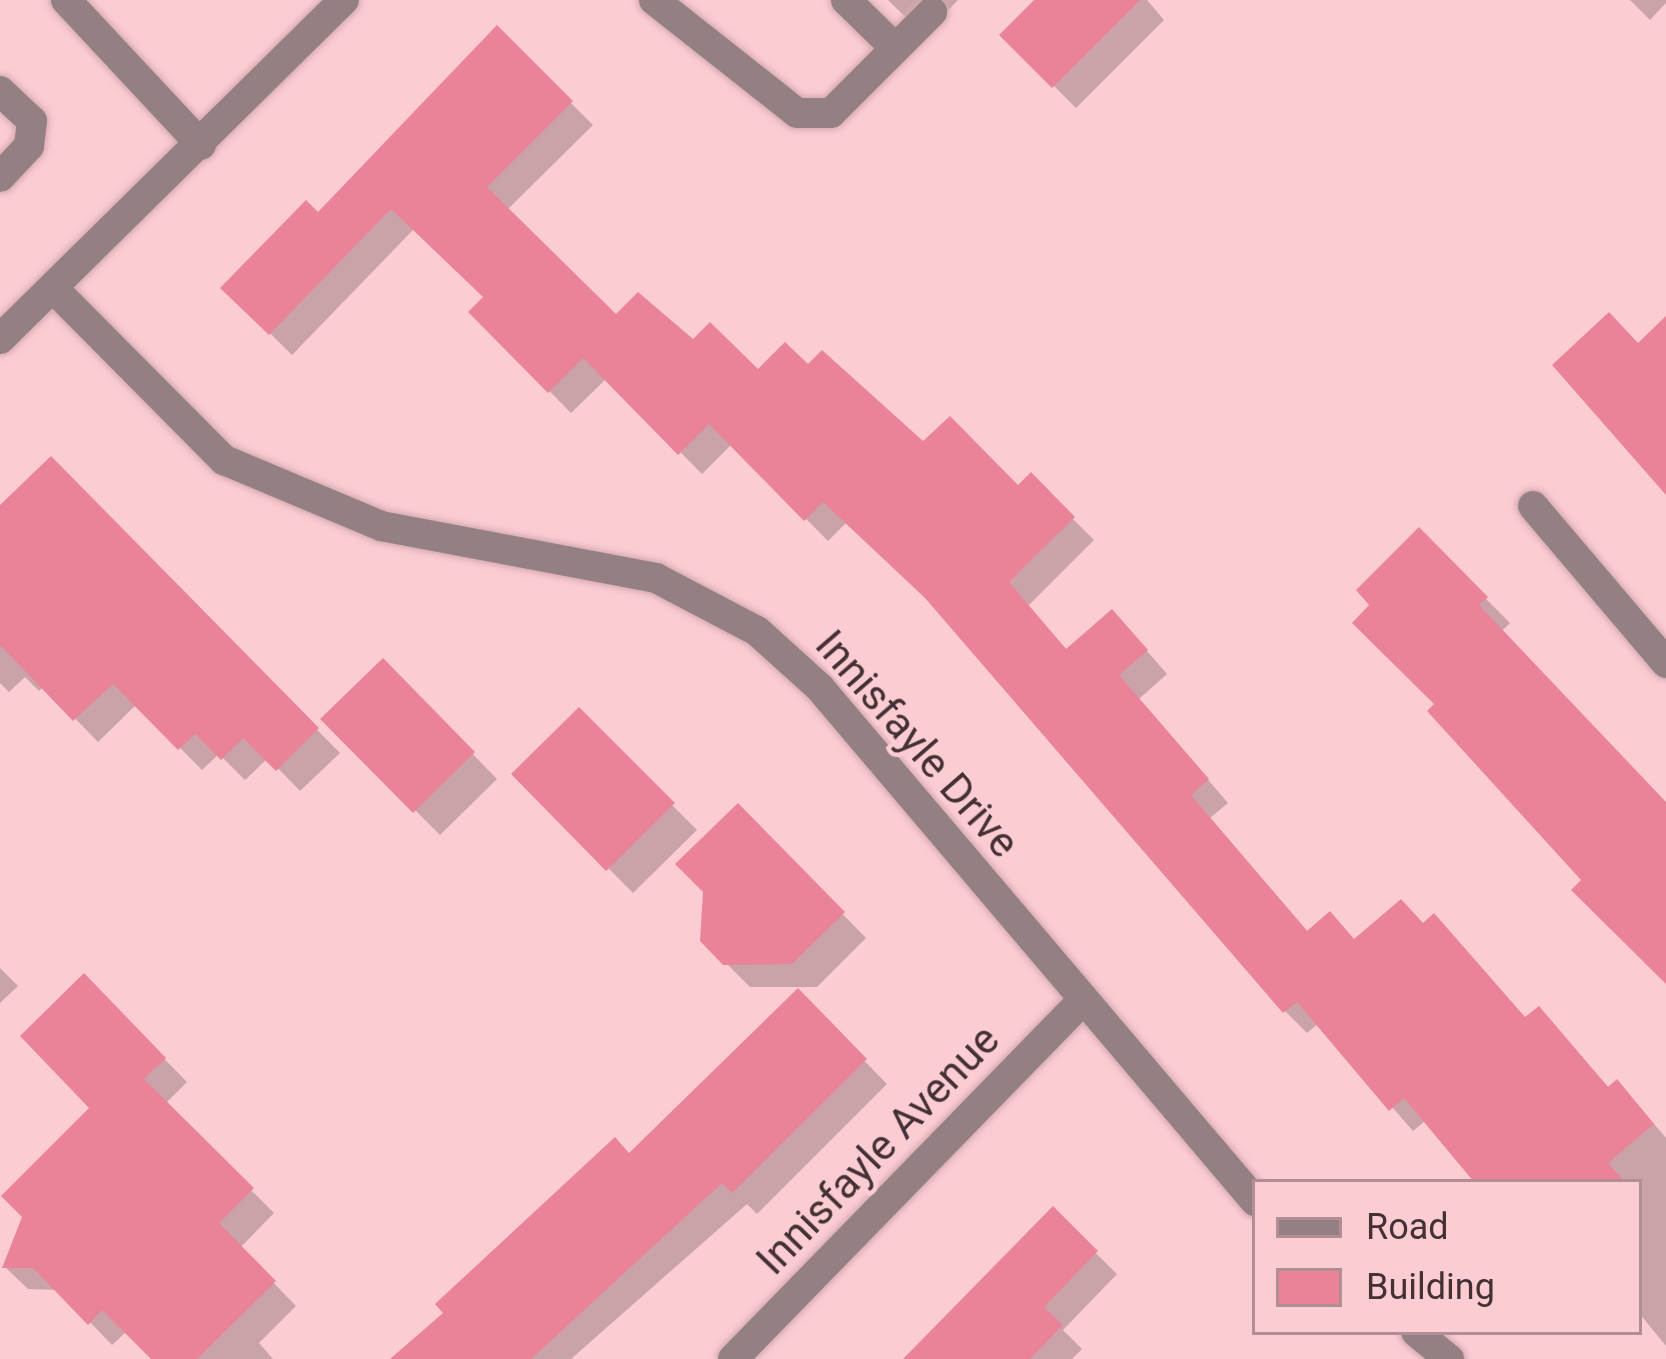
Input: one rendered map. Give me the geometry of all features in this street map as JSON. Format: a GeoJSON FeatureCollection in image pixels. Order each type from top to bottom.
{"type":"FeatureCollection","features":[{"type":"Feature","properties":{"kind":"street"},"geometry":{"type":"LineString","coordinates":[[66,0],[201,145]]}},
{"type":"Feature","properties":{"kind":"street"},"geometry":{"type":"LineString","coordinates":[[0,339],[344,0]]}},
{"type":"Feature","properties":{"kind":"street"},"geometry":{"type":"LineString","coordinates":[[654,0],[797,113],[831,113],[932,12]]}},
{"type":"Feature","properties":{"kind":"street"},"geometry":{"type":"LineString","coordinates":[[847,0],[895,48]]}},
{"type":"Feature","properties":{"kind":"street"},"geometry":{"type":"LineString","coordinates":[[0,91],[32,121],[29,146],[0,177]]}},
{"type":"Feature","properties":{"kind":"street","name":"Innisfayle Drive"},"geometry":{"type":"LineString","coordinates":[[53,288],[224,460],[381,526],[656,578],[757,632],[820,688],[1252,1197]]}},
{"type":"Feature","properties":{"kind":"street"},"geometry":{"type":"LineString","coordinates":[[1533,506],[1666,663]]}},
{"type":"Feature","properties":{"kind":"street","name":"Innisfayle Avenue"},"geometry":{"type":"LineString","coordinates":[[733,1359],[1083,1000]]}},
{"type":"Feature","properties":{"kind":"street"},"geometry":{"type":"LineString","coordinates":[[1420,1335],[1448,1359]]}},
{"type":"Feature","properties":{"kind":"building"},"geometry":{"type":"Polygon","coordinates":[[[1034,0],[1140,0],[1052,88],[999,35],[1034,0]]]}},
{"type":"Feature","properties":{"kind":"building"},"geometry":{"type":"Polygon","coordinates":[[[497,25],[573,101],[487,187],[616,314],[638,292],[693,339],[710,322],[758,369],[785,342],[808,364],[822,350],[923,441],[950,416],[1018,485],[1031,472],[1075,517],[1009,582],[1066,649],[1112,609],[1148,650],[1119,675],[1209,779],[1191,795],[1307,931],[1330,911],[1354,939],[1401,899],[1423,923],[1434,913],[1525,1017],[1539,1006],[1608,1087],[1617,1079],[1654,1124],[1608,1163],[1622,1179],[1472,1179],[1404,1098],[1389,1111],[1297,1002],[1283,1013],[925,598],[823,502],[804,521],[709,424],[678,455],[583,358],[548,393],[468,312],[483,297],[391,209],[269,335],[220,288],[306,200],[318,212],[497,25]]]}},
{"type":"Feature","properties":{"kind":"building"},"geometry":{"type":"Polygon","coordinates":[[[1609,312],[1638,343],[1666,316],[1666,495],[1552,365],[1609,312]]]}},
{"type":"Feature","properties":{"kind":"building"},"geometry":{"type":"Polygon","coordinates":[[[51,456],[319,728],[276,771],[243,738],[221,760],[195,734],[178,750],[113,684],[73,721],[0,645],[0,505],[51,456]]]}},
{"type":"Feature","properties":{"kind":"building"},"geometry":{"type":"Polygon","coordinates":[[[1419,527],[1488,597],[1479,605],[1666,802],[1666,984],[1571,890],[1581,880],[1427,711],[1434,704],[1352,623],[1369,605],[1356,590],[1419,527]]]}},
{"type":"Feature","properties":{"kind":"building"},"geometry":{"type":"Polygon","coordinates":[[[383,658],[475,752],[413,813],[320,719],[383,658]]]}},
{"type":"Feature","properties":{"kind":"building"},"geometry":{"type":"Polygon","coordinates":[[[579,707],[675,803],[606,871],[511,774],[579,707]]]}},
{"type":"Feature","properties":{"kind":"building"},"geometry":{"type":"Polygon","coordinates":[[[738,803],[845,912],[792,964],[723,965],[700,941],[703,892],[675,864],[738,803]]]}},
{"type":"Feature","properties":{"kind":"building"},"geometry":{"type":"Polygon","coordinates":[[[84,973],[166,1058],[144,1079],[254,1188],[219,1223],[276,1281],[197,1359],[151,1359],[102,1310],[88,1325],[33,1268],[2,1268],[22,1217],[1,1196],[89,1108],[20,1036],[84,973]]]}},
{"type":"Feature","properties":{"kind":"building"},"geometry":{"type":"Polygon","coordinates":[[[798,988],[867,1059],[732,1193],[722,1183],[531,1359],[390,1359],[443,1313],[435,1304],[615,1137],[629,1153],[798,988]]]}},
{"type":"Feature","properties":{"kind":"building"},"geometry":{"type":"Polygon","coordinates":[[[1053,1206],[1098,1251],[1044,1307],[1063,1325],[1030,1359],[903,1359],[1053,1206]]]}}]}
